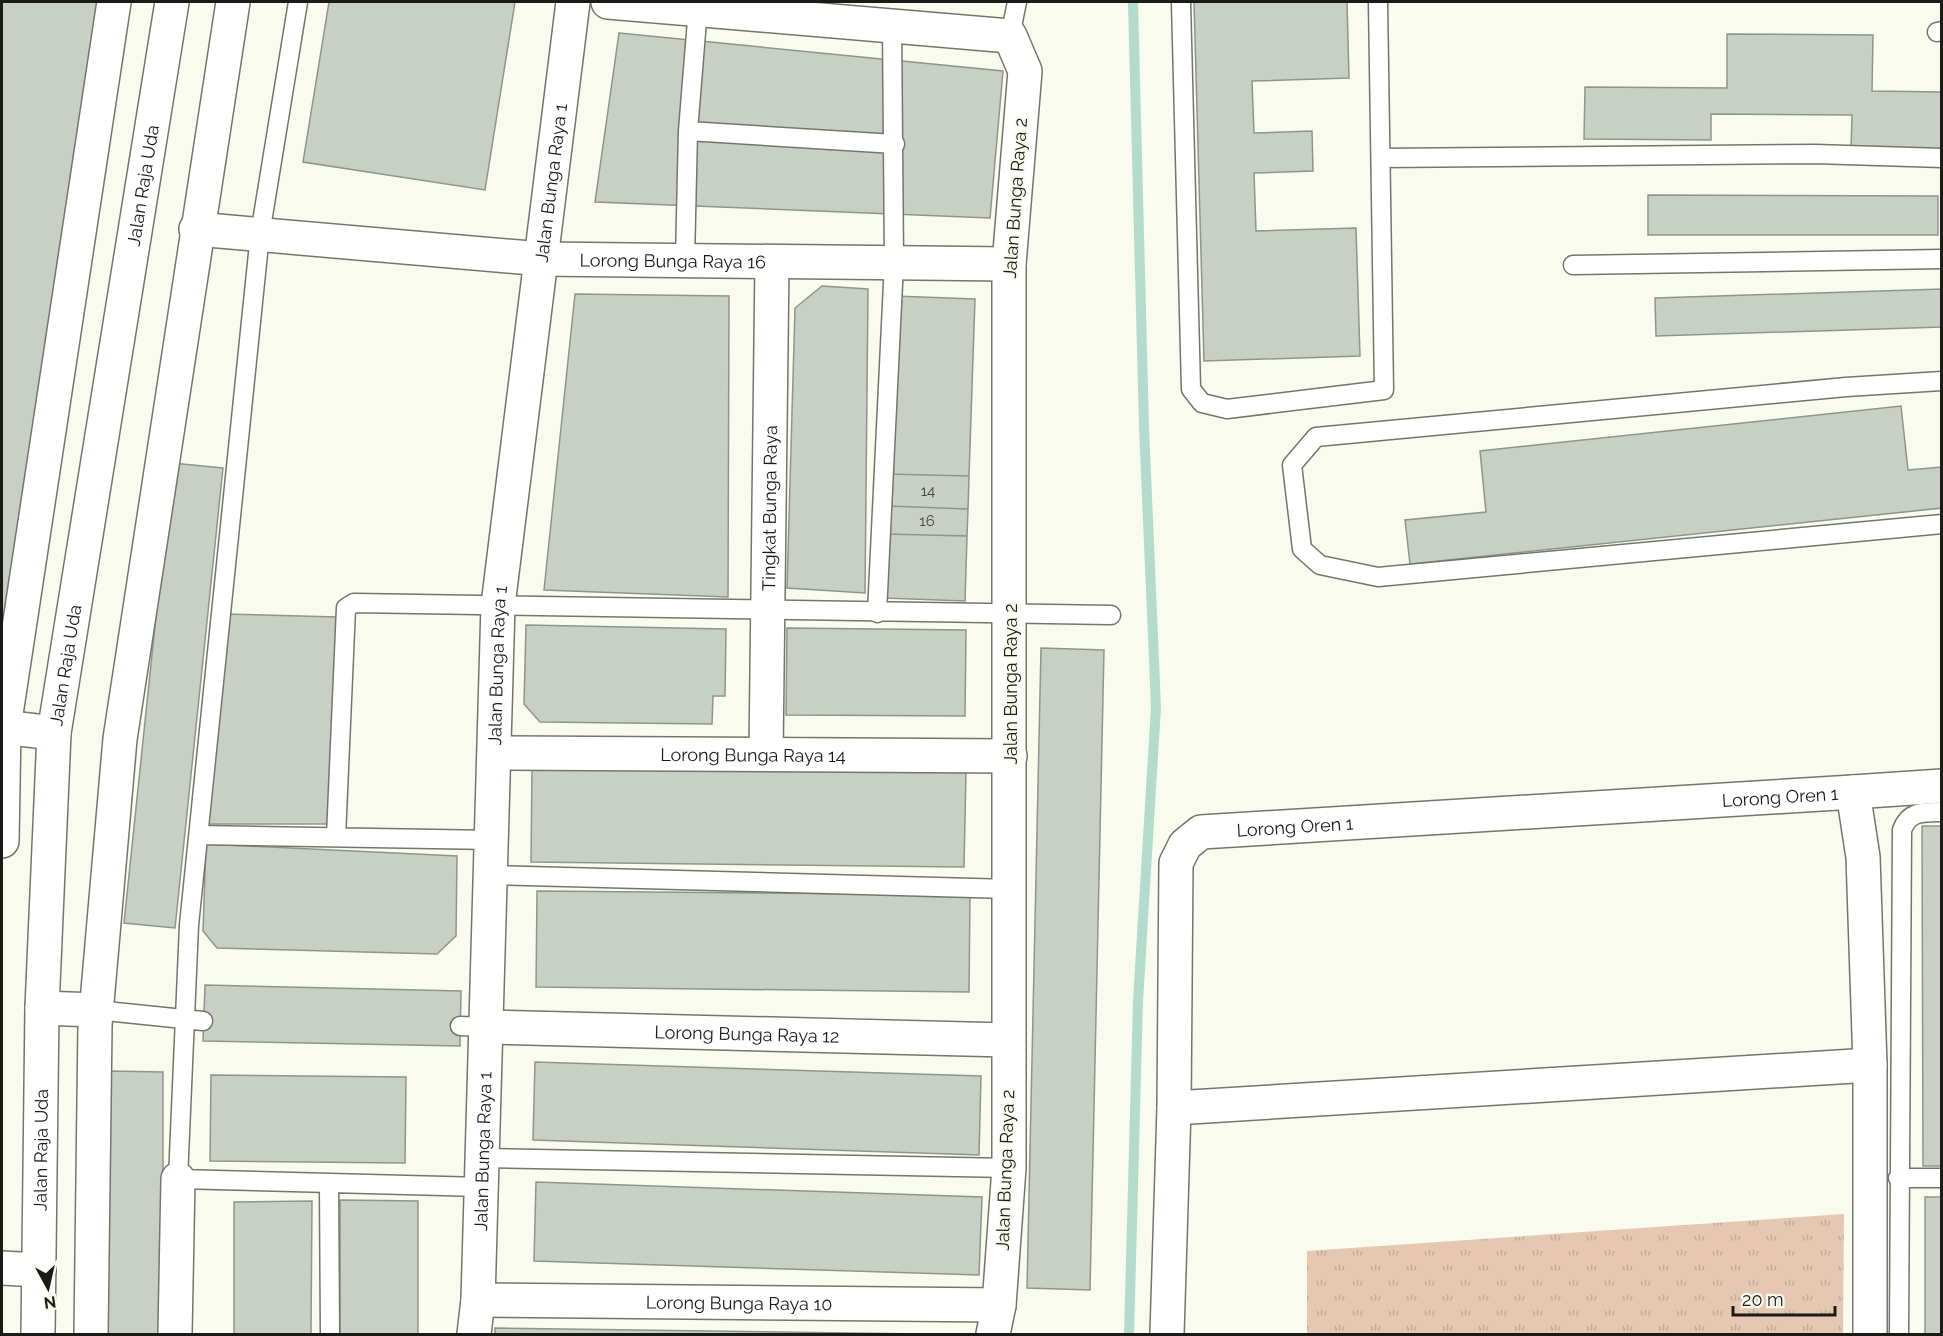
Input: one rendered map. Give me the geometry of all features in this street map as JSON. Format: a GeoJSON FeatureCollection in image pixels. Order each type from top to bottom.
{"type":"FeatureCollection","features":[{"type":"Feature","properties":{"kind":"street"},"geometry":{"type":"LineString","coordinates":[[2,841],[3,727],[114,2]]}},
{"type":"Feature","properties":{"kind":"street","name":"Jalan Raja Uda"},"geometry":{"type":"LineString","coordinates":[[38,1335],[42,1008],[54,733],[172,2]]}},
{"type":"Feature","properties":{"kind":"street"},"geometry":{"type":"LineString","coordinates":[[91,1335],[96,1010],[120,739],[196,229],[233,2]]}},
{"type":"Feature","properties":{"kind":"street","name":"Jalan Bunga Raya 1"},"geometry":{"type":"LineString","coordinates":[[474,1335],[478,1300],[482,1172],[473,1026],[491,875],[498,605],[573,2]]}},
{"type":"Feature","properties":{"kind":"street"},"geometry":{"type":"LineString","coordinates":[[608,2],[894,13],[1010,36]]}},
{"type":"Feature","properties":{"kind":"street","name":"Jalan Bunga Raya 2"},"geometry":{"type":"LineString","coordinates":[[996,1320],[1008,1168],[1009,264],[1024,71],[1010,36]]}},
{"type":"Feature","properties":{"kind":"street","name":"Lorong Bunga Raya 16"},"geometry":{"type":"LineString","coordinates":[[196,229],[542,259],[1009,264]]}},
{"type":"Feature","properties":{"kind":"street","name":"Tingkat Bunga Raya"},"geometry":{"type":"LineString","coordinates":[[766,754],[772,262]]}},
{"type":"Feature","properties":{"kind":"street"},"geometry":{"type":"LineString","coordinates":[[3,727],[54,733]]}},
{"type":"Feature","properties":{"kind":"street","name":"Lorong Bunga Raya 14"},"geometry":{"type":"LineString","coordinates":[[495,753],[1010,756]]}},
{"type":"Feature","properties":{"kind":"street"},"geometry":{"type":"LineString","coordinates":[[1853,792],[1941,786]]}},
{"type":"Feature","properties":{"kind":"street","name":"Lorong Oren 1"},"geometry":{"type":"LineString","coordinates":[[1174,1108],[1176,862],[1185,845],[1201,832],[1853,792],[1863,857],[1870,1065],[1870,1335]]}},
{"type":"Feature","properties":{"kind":"street"},"geometry":{"type":"LineString","coordinates":[[42,1008],[96,1010]]}},
{"type":"Feature","properties":{"kind":"street","name":"Lorong Bunga Raya 12"},"geometry":{"type":"LineString","coordinates":[[473,1026],[1007,1040]]}},
{"type":"Feature","properties":{"kind":"street"},"geometry":{"type":"LineString","coordinates":[[1167,1335],[1174,1108],[1870,1065]]}},
{"type":"Feature","properties":{"kind":"street"},"geometry":{"type":"LineString","coordinates":[[175,1335],[178,1179]]}},
{"type":"Feature","properties":{"kind":"street"},"geometry":{"type":"LineString","coordinates":[[2,1268],[39,1270]]}},
{"type":"Feature","properties":{"kind":"street","name":"Lorong Bunga Raya 10"},"geometry":{"type":"LineString","coordinates":[[478,1300],[996,1320]]}},
{"type":"Feature","properties":{"kind":"lane"},"geometry":{"type":"LineString","coordinates":[[298,2],[260,234],[189,925],[178,1179],[329,1184],[482,1172],[1008,1168]]}},
{"type":"Feature","properties":{"kind":"lane"},"geometry":{"type":"LineString","coordinates":[[1010,36],[1017,2]]}},
{"type":"Feature","properties":{"kind":"lane"},"geometry":{"type":"LineString","coordinates":[[1181,2],[1191,389],[1202,403],[1227,409],[1384,390],[1378,2]]}},
{"type":"Feature","properties":{"kind":"lane"},"geometry":{"type":"LineString","coordinates":[[685,260],[688,131],[715,6]]}},
{"type":"Feature","properties":{"kind":"lane"},"geometry":{"type":"LineString","coordinates":[[877,612],[894,263],[894,13]]}},
{"type":"Feature","properties":{"kind":"lane"},"geometry":{"type":"LineString","coordinates":[[688,131],[895,144]]}},
{"type":"Feature","properties":{"kind":"lane"},"geometry":{"type":"LineString","coordinates":[[1381,158],[1815,154],[1941,158]]}},
{"type":"Feature","properties":{"kind":"lane"},"geometry":{"type":"LineString","coordinates":[[1573,265],[1941,259]]}},
{"type":"Feature","properties":{"kind":"lane"},"geometry":{"type":"LineString","coordinates":[[1941,381],[1846,387],[1316,437],[1292,465],[1302,549],[1320,565],[1378,577],[1941,524]]}},
{"type":"Feature","properties":{"kind":"lane"},"geometry":{"type":"LineString","coordinates":[[336,837],[346,608],[354,603],[1111,615]]}},
{"type":"Feature","properties":{"kind":"lane"},"geometry":{"type":"LineString","coordinates":[[1899,1335],[1898,1178],[1902,830],[1906,819],[1918,813],[1941,812]]}},
{"type":"Feature","properties":{"kind":"lane"},"geometry":{"type":"LineString","coordinates":[[199,835],[493,840]]}},
{"type":"Feature","properties":{"kind":"lane"},"geometry":{"type":"LineString","coordinates":[[491,875],[1010,889]]}},
{"type":"Feature","properties":{"kind":"lane"},"geometry":{"type":"LineString","coordinates":[[96,1010],[203,1021]]}},
{"type":"Feature","properties":{"kind":"lane"},"geometry":{"type":"LineString","coordinates":[[1898,1178],[1941,1178]]}},
{"type":"Feature","properties":{"kind":"lane"},"geometry":{"type":"LineString","coordinates":[[329,1184],[330,1335]]}},
{"type":"Feature","properties":{"kind":"green space"},"geometry":{"type":"Polygon","coordinates":[[[1844,1214],[1843,1334],[1307,1334],[1307,1251],[1844,1214]]]}},
{"type":"Feature","properties":{"kind":"building"},"geometry":{"type":"Polygon","coordinates":[[[2,2],[97,2],[2,664],[2,2]]]}},
{"type":"Feature","properties":{"kind":"building"},"geometry":{"type":"Polygon","coordinates":[[[329,2],[515,2],[485,190],[303,162],[329,2]]]}},
{"type":"Feature","properties":{"kind":"building"},"geometry":{"type":"Polygon","coordinates":[[[1194,2],[1347,2],[1349,78],[1252,81],[1254,133],[1312,131],[1313,171],[1254,173],[1256,231],[1356,228],[1360,356],[1204,361],[1194,2]]]}},
{"type":"Feature","properties":{"kind":"building"},"geometry":{"type":"Polygon","coordinates":[[[619,33],[1003,71],[990,218],[595,202],[619,33]]]}},
{"type":"Feature","properties":{"kind":"building"},"geometry":{"type":"Polygon","coordinates":[[[1727,34],[1873,35],[1872,91],[1942,92],[1942,150],[1851,149],[1852,115],[1711,114],[1711,140],[1584,139],[1585,87],[1727,88],[1727,34]]]}},
{"type":"Feature","properties":{"kind":"building"},"geometry":{"type":"Polygon","coordinates":[[[1648,195],[1938,196],[1938,235],[1648,235],[1648,195]]]}},
{"type":"Feature","properties":{"kind":"building"},"geometry":{"type":"Polygon","coordinates":[[[822,286],[868,289],[865,593],[787,588],[795,308],[822,286]]]}},
{"type":"Feature","properties":{"kind":"building"},"geometry":{"type":"Polygon","coordinates":[[[1942,289],[1942,327],[1656,336],[1655,298],[1942,289]]]}},
{"type":"Feature","properties":{"kind":"building"},"geometry":{"type":"Polygon","coordinates":[[[575,294],[729,296],[728,597],[544,590],[575,294]]]}},
{"type":"Feature","properties":{"kind":"building"},"geometry":{"type":"Polygon","coordinates":[[[894,296],[975,299],[969,476],[888,474],[894,296]]]}},
{"type":"Feature","properties":{"kind":"building"},"geometry":{"type":"Polygon","coordinates":[[[1901,406],[1908,470],[1942,467],[1942,508],[1410,564],[1405,520],[1486,512],[1480,451],[1901,406]]]}},
{"type":"Feature","properties":{"kind":"building"},"geometry":{"type":"Polygon","coordinates":[[[172,463],[223,468],[175,928],[124,923],[172,463]]]}},
{"type":"Feature","properties":{"kind":"building"},"geometry":{"type":"Polygon","coordinates":[[[888,474],[969,476],[968,509],[887,506],[888,474]]]}},
{"type":"Feature","properties":{"kind":"building"},"geometry":{"type":"Polygon","coordinates":[[[887,506],[968,509],[967,536],[886,534],[887,506]]]}},
{"type":"Feature","properties":{"kind":"building"},"geometry":{"type":"Polygon","coordinates":[[[886,534],[967,536],[965,601],[884,598],[886,534]]]}},
{"type":"Feature","properties":{"kind":"building"},"geometry":{"type":"Polygon","coordinates":[[[225,614],[337,617],[329,824],[206,824],[225,614]]]}},
{"type":"Feature","properties":{"kind":"building"},"geometry":{"type":"Polygon","coordinates":[[[526,625],[726,629],[725,696],[713,696],[712,724],[540,722],[524,704],[526,625]]]}},
{"type":"Feature","properties":{"kind":"building"},"geometry":{"type":"Polygon","coordinates":[[[787,628],[966,630],[965,716],[786,715],[787,628]]]}},
{"type":"Feature","properties":{"kind":"building"},"geometry":{"type":"Polygon","coordinates":[[[1041,648],[1104,650],[1090,1290],[1027,1288],[1041,648]]]}},
{"type":"Feature","properties":{"kind":"building"},"geometry":{"type":"Polygon","coordinates":[[[532,766],[966,771],[964,867],[531,862],[532,766]]]}},
{"type":"Feature","properties":{"kind":"building"},"geometry":{"type":"Polygon","coordinates":[[[1922,826],[1942,826],[1942,1166],[1923,1166],[1922,826]]]}},
{"type":"Feature","properties":{"kind":"building"},"geometry":{"type":"Polygon","coordinates":[[[206,844],[457,856],[456,936],[437,954],[217,948],[203,931],[206,844]]]}},
{"type":"Feature","properties":{"kind":"building"},"geometry":{"type":"Polygon","coordinates":[[[537,891],[970,895],[969,992],[536,987],[537,891]]]}},
{"type":"Feature","properties":{"kind":"building"},"geometry":{"type":"Polygon","coordinates":[[[205,985],[461,991],[460,1046],[203,1041],[205,985]]]}},
{"type":"Feature","properties":{"kind":"building"},"geometry":{"type":"Polygon","coordinates":[[[535,1062],[981,1076],[979,1155],[533,1140],[535,1062]]]}},
{"type":"Feature","properties":{"kind":"building"},"geometry":{"type":"Polygon","coordinates":[[[109,1071],[163,1072],[163,1334],[107,1334],[109,1071]]]}},
{"type":"Feature","properties":{"kind":"building"},"geometry":{"type":"Polygon","coordinates":[[[211,1075],[406,1077],[405,1163],[210,1161],[211,1075]]]}},
{"type":"Feature","properties":{"kind":"building"},"geometry":{"type":"Polygon","coordinates":[[[536,1182],[982,1197],[979,1275],[534,1261],[536,1182]]]}},
{"type":"Feature","properties":{"kind":"building"},"geometry":{"type":"Polygon","coordinates":[[[1925,1197],[1942,1197],[1942,1334],[1925,1334],[1925,1197]]]}},
{"type":"Feature","properties":{"kind":"building"},"geometry":{"type":"Polygon","coordinates":[[[340,1200],[418,1201],[418,1334],[340,1334],[340,1200]]]}},
{"type":"Feature","properties":{"kind":"building"},"geometry":{"type":"Polygon","coordinates":[[[312,1201],[311,1334],[234,1334],[234,1202],[312,1201]]]}},
{"type":"Feature","properties":{"kind":"building"},"geometry":{"type":"Polygon","coordinates":[[[495,1328],[921,1334],[495,1334],[495,1328]]]}},
{"type":"Feature","properties":{"kind":"waterway"},"geometry":{"type":"LineString","coordinates":[[1129,1334],[1138,1001],[1156,707],[1144,427],[1133,2]]}}]}
